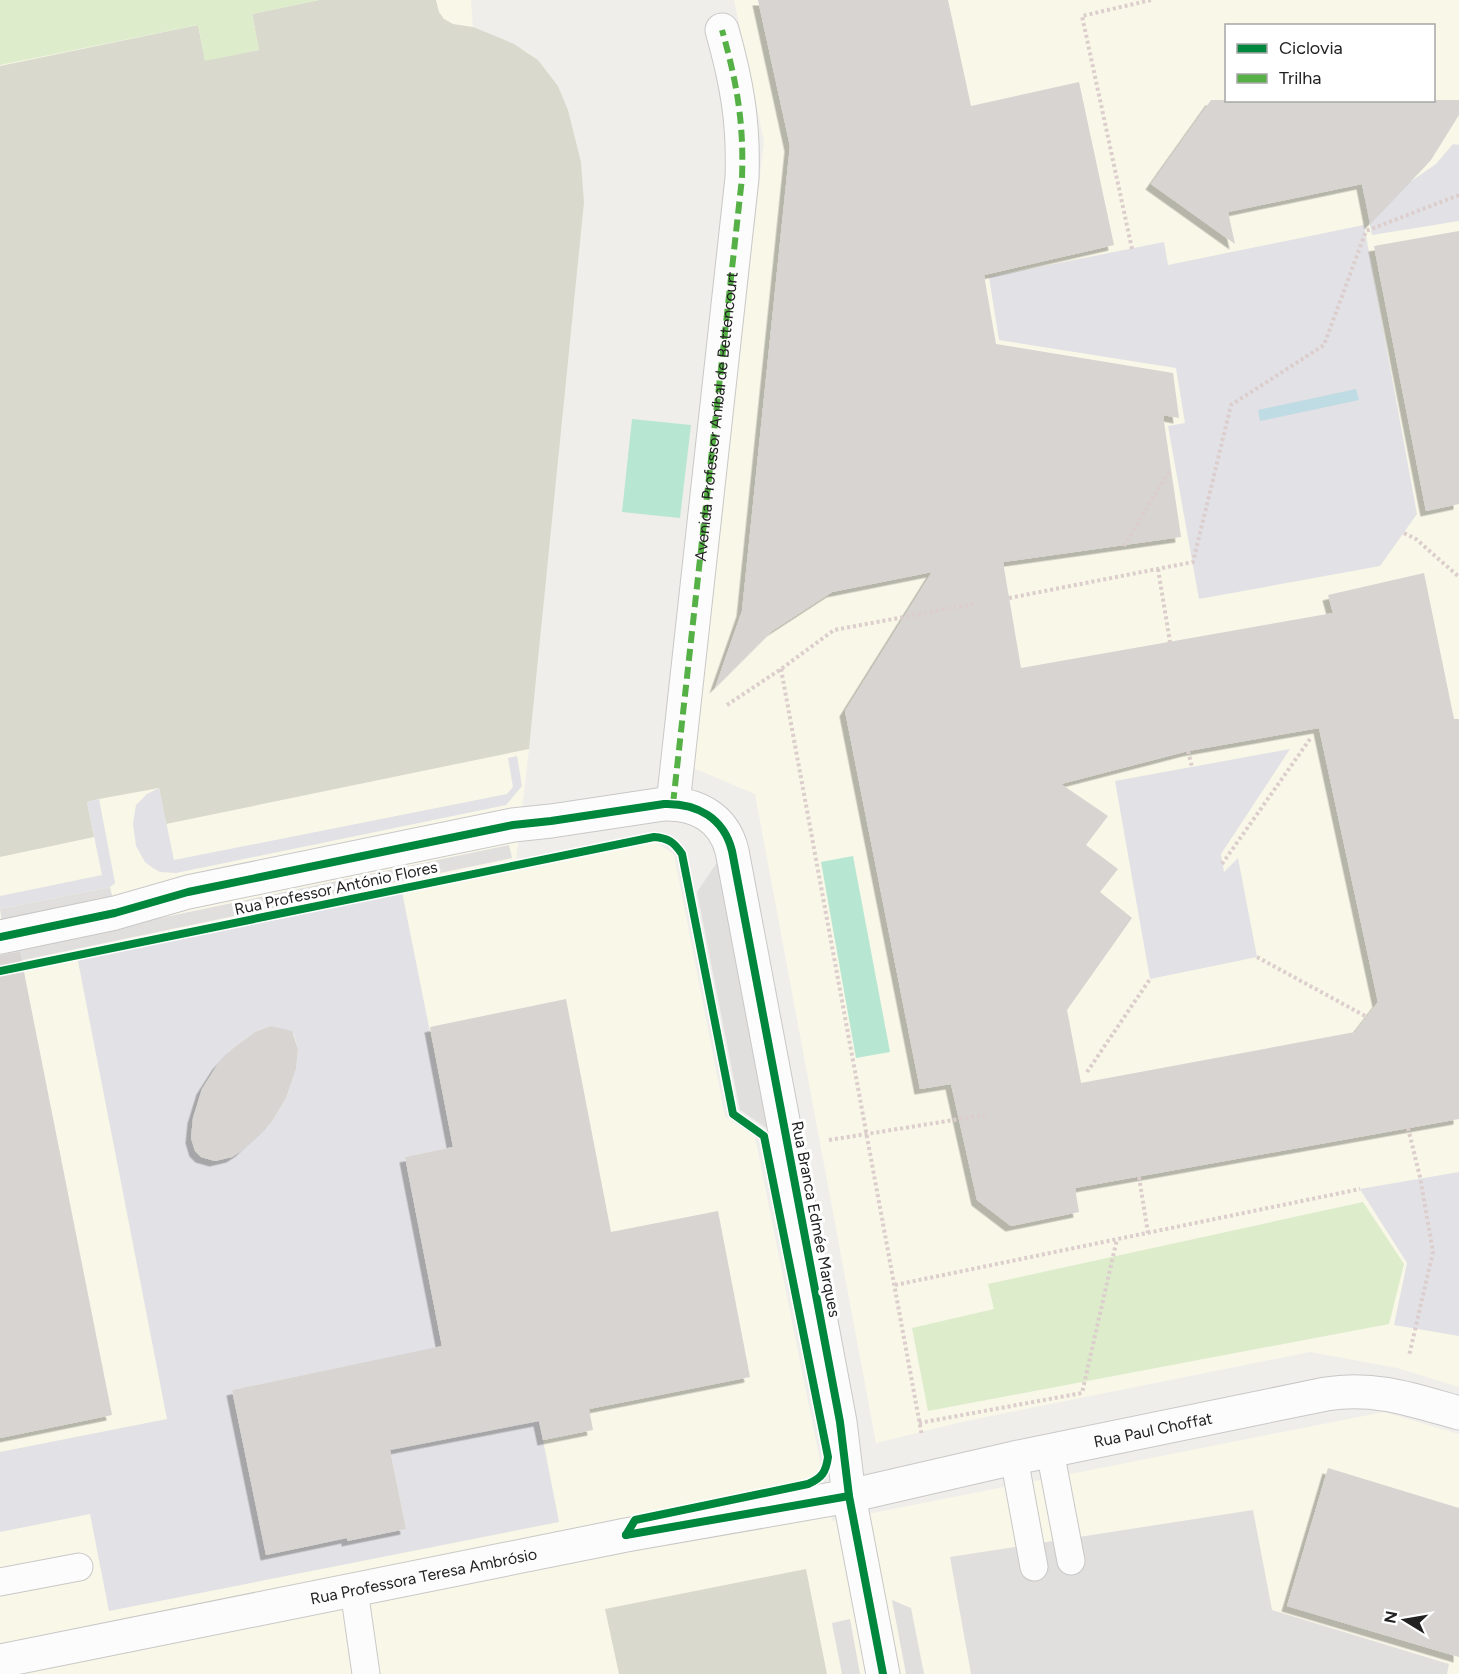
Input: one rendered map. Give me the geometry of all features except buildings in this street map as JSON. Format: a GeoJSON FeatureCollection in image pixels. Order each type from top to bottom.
{"type":"FeatureCollection","features":[{"type":"Feature","properties":{"kind":"street","name":"Avenida Professor Aníbal de Bettencourt"},"geometry":{"type":"LineString","coordinates":[[673,804],[742,178],[739,98],[722,30]]}},
{"type":"Feature","properties":{"kind":"street","name":"Rua Professor António Flores"},"geometry":{"type":"LineString","coordinates":[[0,937],[115,913],[188,892],[513,825],[654,804],[673,804]]}},
{"type":"Feature","properties":{"kind":"street","name":"Rua Branca Edmée Marques"},"geometry":{"type":"LineString","coordinates":[[673,804],[707,815],[720,824],[728,836],[840,1422],[849,1496],[883,1674]]}},
{"type":"Feature","properties":{"kind":"street","name":"Rua Paul Choffat"},"geometry":{"type":"LineString","coordinates":[[849,1496],[1050,1450],[1339,1392],[1368,1391],[1400,1396],[1459,1413]]}},
{"type":"Feature","properties":{"kind":"street","name":"Rua Professora Teresa Ambrósio"},"geometry":{"type":"LineString","coordinates":[[0,1661],[616,1537],[849,1496]]}},
{"type":"Feature","properties":{"kind":"lane"},"geometry":{"type":"LineString","coordinates":[[1050,1450],[1071,1562]]}},
{"type":"Feature","properties":{"kind":"lane"},"geometry":{"type":"LineString","coordinates":[[1014,1458],[1034,1567]]}},
{"type":"Feature","properties":{"kind":"lane"},"geometry":{"type":"LineString","coordinates":[[0,1582],[79,1567]]}},
{"type":"Feature","properties":{"kind":"lane"},"geometry":{"type":"LineString","coordinates":[[354,1590],[366,1674]]}},
{"type":"Feature","properties":{"kind":"path"},"geometry":{"type":"LineString","coordinates":[[1132,249],[1082,16],[1151,0]]}},
{"type":"Feature","properties":{"kind":"path"},"geometry":{"type":"LineString","coordinates":[[1009,598],[1193,562],[1230,405],[1324,345],[1366,231],[1459,195]]}},
{"type":"Feature","properties":{"kind":"path"},"geometry":{"type":"LineString","coordinates":[[1124,546],[1170,470]]}},
{"type":"Feature","properties":{"kind":"path"},"geometry":{"type":"LineString","coordinates":[[1404,533],[1416,539],[1459,577]]}},
{"type":"Feature","properties":{"kind":"path"},"geometry":{"type":"LineString","coordinates":[[1158,569],[1170,642]]}},
{"type":"Feature","properties":{"kind":"path"},"geometry":{"type":"LineString","coordinates":[[681,735],[781,669],[834,630],[974,604]]}},
{"type":"Feature","properties":{"kind":"path"},"geometry":{"type":"LineString","coordinates":[[781,669],[895,1285],[928,1479]]}},
{"type":"Feature","properties":{"kind":"path"},"geometry":{"type":"LineString","coordinates":[[1222,864],[1310,739]]}},
{"type":"Feature","properties":{"kind":"path"},"geometry":{"type":"LineString","coordinates":[[1188,751],[1192,767]]}},
{"type":"Feature","properties":{"kind":"path"},"geometry":{"type":"LineString","coordinates":[[1257,957],[1367,1017]]}},
{"type":"Feature","properties":{"kind":"path"},"geometry":{"type":"LineString","coordinates":[[1087,1072],[1150,979]]}},
{"type":"Feature","properties":{"kind":"path"},"geometry":{"type":"LineString","coordinates":[[788,1147],[985,1115]]}},
{"type":"Feature","properties":{"kind":"path"},"geometry":{"type":"LineString","coordinates":[[1400,1396],[1433,1252],[1420,1177],[1408,1128]]}},
{"type":"Feature","properties":{"kind":"path"},"geometry":{"type":"LineString","coordinates":[[1139,1177],[1148,1233]]}},
{"type":"Feature","properties":{"kind":"path"},"geometry":{"type":"LineString","coordinates":[[895,1285],[1360,1188]]}},
{"type":"Feature","properties":{"kind":"path"},"geometry":{"type":"LineString","coordinates":[[920,1423],[1082,1393],[1118,1238]]}},
{"type":"Feature","properties":{"kind":"shaded area"},"geometry":{"type":"Polygon","coordinates":[[[0,0],[471,0],[473,27],[526,51],[538,60],[558,86],[568,110],[581,162],[584,203],[515,869],[654,840],[674,855],[725,1116],[755,1137],[832,1521],[1384,1412],[1459,1434],[1459,1674],[0,1674],[0,0]]]}},
{"type":"Feature","properties":{"kind":"shaded area"},"geometry":{"type":"Polygon","coordinates":[[[319,0],[436,0],[439,12],[444,19],[453,24],[473,27],[514,44],[538,60],[558,86],[568,110],[581,162],[584,203],[529,749],[166,824],[159,788],[99,799],[87,802],[94,837],[0,857],[0,66],[198,25],[205,60],[259,50],[252,14],[319,0]]]}},
{"type":"Feature","properties":{"kind":"shaded area"},"geometry":{"type":"Polygon","coordinates":[[[734,0],[1459,0],[1459,1387],[1397,1368],[1310,1352],[966,1421],[876,1443],[755,794],[693,768],[764,141],[734,0]]]}},
{"type":"Feature","properties":{"kind":"shaded area"},"geometry":{"type":"Polygon","coordinates":[[[1453,144],[1459,145],[1459,221],[1372,235],[1364,196],[1410,182],[1436,164],[1453,144]]]}},
{"type":"Feature","properties":{"kind":"shaded area"},"geometry":{"type":"Polygon","coordinates":[[[1364,225],[1417,514],[1380,566],[1199,599],[1168,426],[1185,423],[1176,368],[999,340],[989,277],[1164,242],[1168,265],[1364,225]]]}},
{"type":"Feature","properties":{"kind":"shaded area"},"geometry":{"type":"Polygon","coordinates":[[[1290,749],[1221,854],[1224,872],[1238,858],[1257,957],[1150,979],[1115,781],[1290,749]]]}},
{"type":"Feature","properties":{"kind":"shaded area"},"geometry":{"type":"Polygon","coordinates":[[[517,756],[522,786],[506,805],[176,873],[160,872],[153,868],[145,862],[136,846],[133,824],[136,805],[147,794],[159,788],[174,860],[507,794],[513,787],[508,758],[517,756]]]}},
{"type":"Feature","properties":{"kind":"shaded area"},"geometry":{"type":"Polygon","coordinates":[[[99,799],[115,883],[110,887],[0,909],[0,896],[102,875],[87,802],[99,799]]]}},
{"type":"Feature","properties":{"kind":"shaded area"},"geometry":{"type":"Polygon","coordinates":[[[509,845],[512,858],[9,963],[7,950],[509,845]]]}},
{"type":"Feature","properties":{"kind":"shaded area"},"geometry":{"type":"Polygon","coordinates":[[[722,855],[774,1133],[740,1110],[697,892],[722,855]]]}},
{"type":"Feature","properties":{"kind":"shaded area"},"geometry":{"type":"Polygon","coordinates":[[[110,887],[113,900],[2,923],[0,909],[110,887]]]}},
{"type":"Feature","properties":{"kind":"shaded area"},"geometry":{"type":"Polygon","coordinates":[[[402,892],[453,1147],[405,1157],[459,1436],[539,1420],[559,1522],[109,1611],[90,1514],[0,1532],[0,1452],[167,1419],[77,956],[402,892]],[[271,1026],[255,1032],[232,1049],[218,1064],[202,1089],[193,1118],[191,1138],[195,1151],[201,1157],[215,1161],[232,1157],[241,1151],[271,1123],[286,1098],[296,1069],[298,1049],[294,1035],[289,1031],[271,1026]],[[372,1361],[232,1390],[266,1555],[319,1544],[341,1509],[348,1541],[406,1529],[372,1361]]]}},
{"type":"Feature","properties":{"kind":"shaded area"},"geometry":{"type":"Polygon","coordinates":[[[1459,1172],[1459,1336],[1394,1325],[1407,1263],[1360,1189],[1459,1172]]]}},
{"type":"Feature","properties":{"kind":"shaded area"},"geometry":{"type":"Polygon","coordinates":[[[1253,1510],[1272,1610],[1449,1664],[1447,1674],[971,1674],[950,1557],[1253,1510]]]}},
{"type":"Feature","properties":{"kind":"shaded area"},"geometry":{"type":"Polygon","coordinates":[[[806,1569],[827,1674],[619,1674],[605,1609],[806,1569]]]}},
{"type":"Feature","properties":{"kind":"shaded area"},"geometry":{"type":"Polygon","coordinates":[[[892,1600],[911,1608],[924,1674],[906,1674],[892,1600]]]}},
{"type":"Feature","properties":{"kind":"shaded area"},"geometry":{"type":"Polygon","coordinates":[[[850,1619],[860,1674],[842,1674],[832,1623],[850,1619]]]}},
{"type":"Feature","properties":{"kind":"green space"},"geometry":{"type":"Polygon","coordinates":[[[0,0],[319,0],[252,14],[259,50],[205,61],[198,25],[0,65],[0,0]]]}},
{"type":"Feature","properties":{"kind":"green space"},"geometry":{"type":"Polygon","coordinates":[[[632,419],[691,425],[680,518],[622,512],[632,419]]]}},
{"type":"Feature","properties":{"kind":"green space"},"geometry":{"type":"Polygon","coordinates":[[[853,856],[890,1052],[856,1058],[821,862],[853,856]]]}},
{"type":"Feature","properties":{"kind":"green space"},"geometry":{"type":"Polygon","coordinates":[[[1363,1202],[1404,1264],[1389,1324],[928,1411],[912,1328],[994,1309],[988,1284],[1363,1202]]]}},
{"type":"Feature","properties":{"kind":"water"},"geometry":{"type":"Polygon","coordinates":[[[1356,389],[1359,400],[1260,421],[1258,410],[1356,389]]]}},
{"type":"Feature","properties":{"kind":"marked path"},"geometry":{"type":"LineString","coordinates":[[673,804],[742,178],[742,139],[738,103],[722,30]]}},
{"type":"Feature","properties":{"kind":"cycle path"},"geometry":{"type":"LineString","coordinates":[[0,937],[115,913],[188,892],[513,825],[664,804],[687,806],[716,821],[728,839],[732,851],[840,1422],[849,1496],[883,1674]]}},
{"type":"Feature","properties":{"kind":"cycle path"},"geometry":{"type":"LineString","coordinates":[[0,971],[654,837],[663,838],[673,844],[682,854],[733,1114],[764,1136],[828,1457],[822,1474],[808,1484],[635,1520],[626,1535]]}},
{"type":"Feature","properties":{"kind":"cycle path"},"geometry":{"type":"LineString","coordinates":[[626,1535],[849,1496]]}}]}
